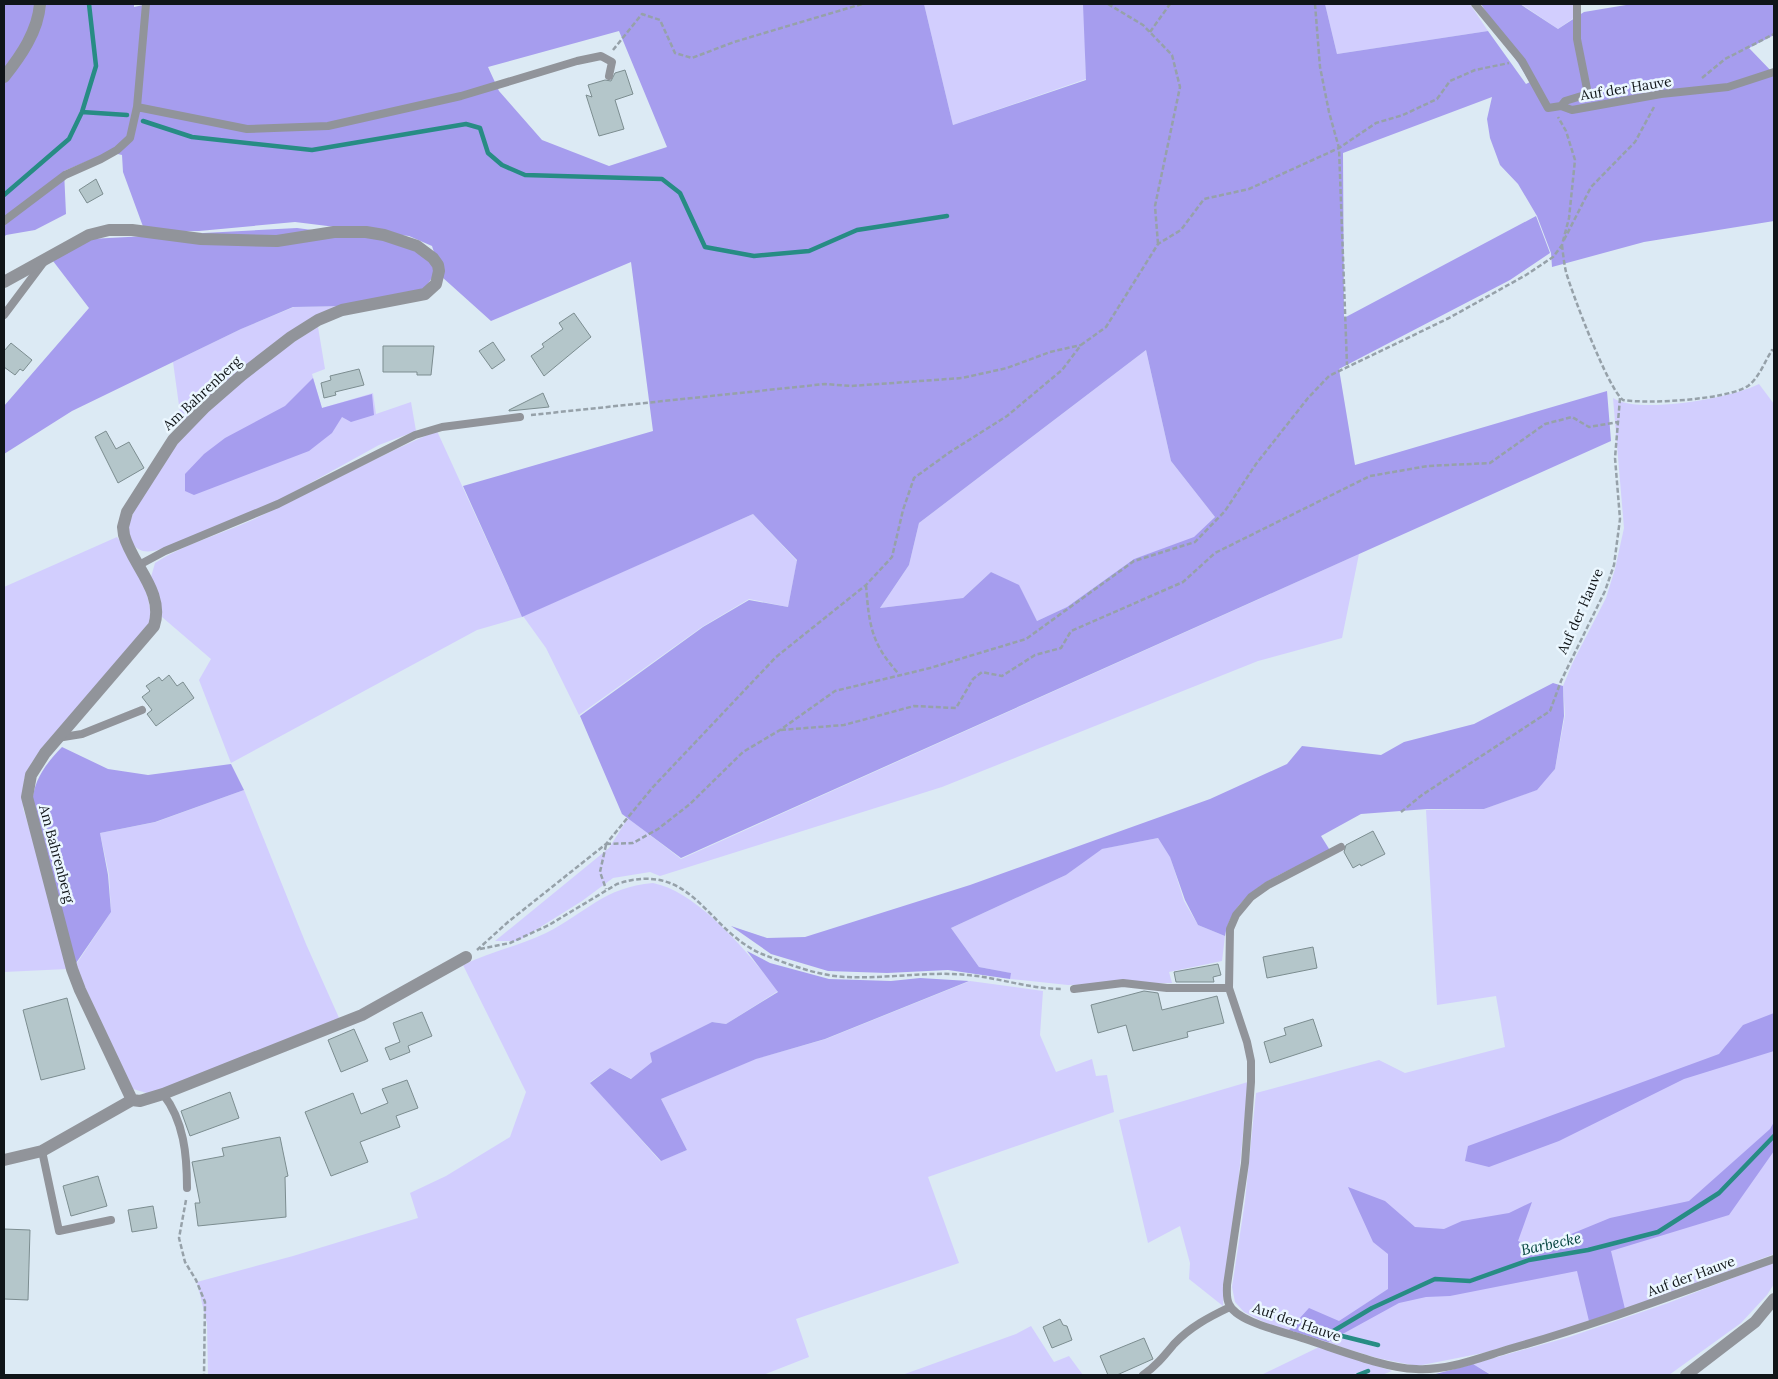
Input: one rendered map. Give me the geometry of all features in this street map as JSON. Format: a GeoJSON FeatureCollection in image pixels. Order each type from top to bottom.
{"type":"FeatureCollection","features":[{"type":"Feature","properties":{"kind":"street"},"geometry":{"type":"LineString","coordinates":[[4,77],[32,35],[38,21],[40,4]]}},
{"type":"Feature","properties":{"kind":"street","name":"Am Bahrenberg"},"geometry":{"type":"LineString","coordinates":[[4,282],[89,235],[109,230],[132,230],[201,239],[276,241],[347,231],[384,235],[408,242],[427,252],[438,265],[439,271],[436,284],[425,294],[418,297],[342,310],[318,320],[291,337],[242,375],[184,429],[170,445],[127,512],[124,535],[154,598],[156,613],[154,626],[56,738],[31,775],[27,792],[28,805],[77,983],[132,1100]]}},
{"type":"Feature","properties":{"kind":"street"},"geometry":{"type":"LineString","coordinates":[[4,1160],[42,1151],[132,1100],[140,1101],[163,1094],[362,1015],[466,957]]}},
{"type":"Feature","properties":{"kind":"street"},"geometry":{"type":"LineString","coordinates":[[1686,1375],[1755,1322],[1774,1299]]}},
{"type":"Feature","properties":{"kind":"lane"},"geometry":{"type":"LineString","coordinates":[[4,221],[65,175],[117,150],[130,138],[137,107],[146,4]]}},
{"type":"Feature","properties":{"kind":"lane"},"geometry":{"type":"LineString","coordinates":[[1475,4],[1522,60],[1548,108]]}},
{"type":"Feature","properties":{"kind":"lane"},"geometry":{"type":"LineString","coordinates":[[1561,106],[1565,101],[1588,94],[1577,39],[1577,4]]}},
{"type":"Feature","properties":{"kind":"lane"},"geometry":{"type":"LineString","coordinates":[[137,107],[246,129],[328,126],[461,96],[577,61],[601,56],[608,58],[612,62],[609,76]]}},
{"type":"Feature","properties":{"kind":"lane","name":"Auf der Hauve"},"geometry":{"type":"LineString","coordinates":[[1548,108],[1561,106],[1572,110],[1661,94],[1728,87],[1774,72]]}},
{"type":"Feature","properties":{"kind":"lane"},"geometry":{"type":"LineString","coordinates":[[4,315],[45,260]]}},
{"type":"Feature","properties":{"kind":"lane"},"geometry":{"type":"LineString","coordinates":[[138,565],[165,551],[278,504],[415,435],[442,427],[520,417]]}},
{"type":"Feature","properties":{"kind":"lane"},"geometry":{"type":"LineString","coordinates":[[56,738],[82,734],[142,710]]}},
{"type":"Feature","properties":{"kind":"lane"},"geometry":{"type":"LineString","coordinates":[[1143,1375],[1159,1363],[1175,1344],[1203,1319],[1230,1307],[1227,1299],[1227,1285],[1246,1155],[1251,1082],[1247,1042],[1229,988],[1230,929],[1241,908],[1268,885],[1341,847]]}},
{"type":"Feature","properties":{"kind":"lane"},"geometry":{"type":"LineString","coordinates":[[1074,989],[1123,983],[1167,988],[1229,988]]}},
{"type":"Feature","properties":{"kind":"lane"},"geometry":{"type":"LineString","coordinates":[[163,1094],[172,1105],[178,1120],[187,1161],[187,1188]]}},
{"type":"Feature","properties":{"kind":"lane"},"geometry":{"type":"LineString","coordinates":[[42,1151],[59,1231],[112,1220]]}},
{"type":"Feature","properties":{"kind":"lane","name":"Auf der Hauve"},"geometry":{"type":"LineString","coordinates":[[1230,1307],[1249,1320],[1272,1329],[1378,1361],[1416,1369],[1448,1366],[1562,1334],[1774,1259]]}},
{"type":"Feature","properties":{"kind":"path"},"geometry":{"type":"LineString","coordinates":[[608,58],[642,14],[660,20],[675,53],[692,58],[734,42],[862,4]]}},
{"type":"Feature","properties":{"kind":"path"},"geometry":{"type":"LineString","coordinates":[[1108,4],[1143,25],[1172,55],[1180,87],[1155,206],[1158,244]]}},
{"type":"Feature","properties":{"kind":"path"},"geometry":{"type":"LineString","coordinates":[[1150,32],[1170,4]]}},
{"type":"Feature","properties":{"kind":"path"},"geometry":{"type":"LineString","coordinates":[[1315,4],[1320,67],[1339,148],[1347,366]]}},
{"type":"Feature","properties":{"kind":"path"},"geometry":{"type":"LineString","coordinates":[[1695,90],[1703,77],[1725,59],[1774,34]]}},
{"type":"Feature","properties":{"kind":"path"},"geometry":{"type":"LineString","coordinates":[[1074,989],[1041,988],[969,975],[918,974],[846,977],[828,975],[770,957],[755,950],[720,923],[691,894],[673,884],[664,881],[638,879],[606,889],[584,906],[549,925],[510,942],[478,950],[508,922],[606,844],[653,788],[776,657],[866,585],[892,557],[903,510],[914,478],[950,452],[1007,416],[1062,370],[1081,345],[1106,326],[1158,244],[1181,230],[1204,199],[1249,189],[1339,148],[1376,123],[1403,115],[1437,99],[1450,81],[1475,70],[1522,60]]}},
{"type":"Feature","properties":{"kind":"path"},"geometry":{"type":"LineString","coordinates":[[606,844],[633,844],[658,829],[690,804],[743,752],[780,730],[835,691],[958,660],[1026,639],[1134,561],[1195,542],[1224,511],[1256,464],[1308,398],[1329,376],[1408,340],[1526,275],[1553,257],[1562,245],[1591,187],[1636,142],[1661,94]]}},
{"type":"Feature","properties":{"kind":"path"},"geometry":{"type":"LineString","coordinates":[[1548,108],[1557,115],[1566,131],[1575,160],[1569,218],[1562,245],[1566,272],[1615,392],[1620,398],[1635,402],[1706,398],[1739,389],[1749,385],[1772,350],[1774,350]]}},
{"type":"Feature","properties":{"kind":"path"},"geometry":{"type":"LineString","coordinates":[[520,417],[542,413],[825,384],[851,386],[962,378],[1007,368],[1050,352],[1081,345]]}},
{"type":"Feature","properties":{"kind":"path","name":"Auf der Hauve"},"geometry":{"type":"LineString","coordinates":[[1401,812],[1422,794],[1550,711],[1562,681],[1605,592],[1614,565],[1620,519],[1615,458],[1620,398]]}},
{"type":"Feature","properties":{"kind":"path"},"geometry":{"type":"LineString","coordinates":[[780,730],[844,726],[914,706],[956,708],[973,679],[982,672],[1002,676],[1035,655],[1061,648],[1071,631],[1183,582],[1215,553],[1370,476],[1428,466],[1490,463],[1545,424],[1572,417],[1589,427],[1618,422]]}},
{"type":"Feature","properties":{"kind":"path"},"geometry":{"type":"LineString","coordinates":[[866,585],[869,623],[884,658],[899,675]]}},
{"type":"Feature","properties":{"kind":"path"},"geometry":{"type":"LineString","coordinates":[[606,844],[600,872],[606,889]]}},
{"type":"Feature","properties":{"kind":"path"},"geometry":{"type":"LineString","coordinates":[[187,1188],[186,1211],[180,1228],[179,1238],[185,1262],[199,1286],[205,1302],[204,1375]]}},
{"type":"Feature","properties":{"kind":"shaded area"},"geometry":{"type":"Polygon","coordinates":[[[4,4],[134,4],[134,7],[148,4],[924,4],[953,125],[1086,80],[1083,4],[1325,4],[1337,54],[1488,31],[1526,84],[1530,82],[1481,4],[1520,4],[1558,29],[1584,12],[1632,4],[1774,4],[1774,35],[1749,48],[1774,74],[1774,221],[1644,242],[1552,267],[1551,253],[1537,216],[1518,184],[1500,165],[1490,138],[1487,119],[1492,97],[1343,153],[1344,318],[1536,216],[1550,253],[1510,280],[1339,369],[1355,465],[1607,391],[1611,441],[681,858],[622,814],[580,716],[703,627],[749,600],[788,607],[797,560],[753,514],[522,617],[463,486],[653,431],[631,262],[491,321],[442,277],[432,246],[409,236],[295,222],[199,231],[145,232],[123,172],[122,155],[109,152],[64,171],[66,214],[35,230],[6,235],[4,237],[4,4]],[[619,31],[488,67],[499,91],[542,140],[609,166],[667,147],[619,31]],[[1146,350],[919,523],[909,565],[880,608],[963,598],[991,572],[1019,585],[1037,621],[1067,607],[1134,559],[1194,537],[1215,517],[1171,461],[1146,350]]]}},
{"type":"Feature","properties":{"kind":"shaded area"},"geometry":{"type":"Polygon","coordinates":[[[924,4],[1084,4],[1086,79],[953,125],[924,4]]]}},
{"type":"Feature","properties":{"kind":"shaded area"},"geometry":{"type":"Polygon","coordinates":[[[1325,4],[1470,4],[1488,31],[1337,54],[1325,4]]]}},
{"type":"Feature","properties":{"kind":"shaded area"},"geometry":{"type":"Polygon","coordinates":[[[1521,4],[1575,4],[1575,17],[1558,29],[1521,4]]]}},
{"type":"Feature","properties":{"kind":"shaded area"},"geometry":{"type":"Polygon","coordinates":[[[297,228],[411,243],[430,251],[436,272],[423,291],[346,306],[293,307],[241,329],[72,411],[4,454],[4,406],[89,308],[53,261],[90,239],[297,228]]]}},
{"type":"Feature","properties":{"kind":"shaded area"},"geometry":{"type":"Polygon","coordinates":[[[345,306],[294,333],[182,427],[173,362],[243,328],[294,307],[345,306]]]}},
{"type":"Feature","properties":{"kind":"shaded area"},"geometry":{"type":"Polygon","coordinates":[[[318,327],[325,369],[312,374],[322,408],[373,393],[376,414],[411,402],[416,431],[379,445],[276,502],[164,548],[155,551],[142,551],[134,546],[128,536],[132,515],[164,463],[183,437],[213,406],[246,377],[282,350],[318,327]]]}},
{"type":"Feature","properties":{"kind":"shaded area"},"geometry":{"type":"Polygon","coordinates":[[[1146,350],[1171,461],[1215,517],[1194,538],[1134,559],[1067,607],[1037,621],[1019,586],[991,572],[963,598],[880,608],[909,565],[919,523],[1146,350]]]}},
{"type":"Feature","properties":{"kind":"shaded area"},"geometry":{"type":"Polygon","coordinates":[[[313,378],[322,408],[372,394],[374,415],[351,422],[342,417],[332,433],[309,451],[194,495],[185,491],[185,474],[204,454],[225,438],[285,406],[313,378]]]}},
{"type":"Feature","properties":{"kind":"shaded area"},"geometry":{"type":"Polygon","coordinates":[[[1759,384],[1774,404],[1774,1254],[1655,1299],[1559,1331],[1483,1353],[1417,1366],[1377,1358],[1272,1326],[1244,1312],[1235,1302],[1232,1287],[1245,1201],[1256,1093],[1379,1060],[1405,1073],[1505,1047],[1496,996],[1437,1005],[1426,810],[1484,809],[1536,790],[1555,769],[1565,715],[1563,686],[1573,662],[1606,598],[1624,528],[1613,398],[1625,403],[1643,405],[1685,403],[1728,394],[1759,384]]]}},
{"type":"Feature","properties":{"kind":"shaded area"},"geometry":{"type":"Polygon","coordinates":[[[437,431],[522,617],[477,630],[231,763],[199,680],[211,659],[162,617],[151,577],[155,563],[190,545],[250,521],[437,431]]]}},
{"type":"Feature","properties":{"kind":"shaded area"},"geometry":{"type":"Polygon","coordinates":[[[753,514],[797,561],[788,607],[749,599],[702,627],[579,715],[546,648],[523,616],[753,514]]]}},
{"type":"Feature","properties":{"kind":"shaded area"},"geometry":{"type":"Polygon","coordinates":[[[117,537],[130,555],[146,590],[149,602],[150,623],[32,762],[24,779],[23,808],[45,879],[67,969],[4,972],[4,587],[117,537]]]}},
{"type":"Feature","properties":{"kind":"shaded area"},"geometry":{"type":"Polygon","coordinates":[[[1359,554],[1342,638],[1258,661],[942,787],[660,876],[650,872],[613,878],[582,901],[518,941],[495,941],[609,848],[628,818],[681,859],[1359,554]]]}},
{"type":"Feature","properties":{"kind":"shaded area"},"geometry":{"type":"Polygon","coordinates":[[[1553,683],[1563,686],[1564,716],[1555,769],[1537,790],[1484,809],[1427,809],[1361,814],[1321,836],[1331,852],[1266,882],[1252,893],[1230,919],[1225,936],[1198,925],[1185,900],[1170,857],[1158,838],[1102,849],[1066,875],[951,928],[979,967],[1011,973],[1010,979],[948,970],[887,973],[828,971],[771,954],[731,926],[767,938],[805,937],[970,885],[1210,799],[1287,764],[1302,746],[1381,755],[1404,742],[1474,724],[1553,683]]]}},
{"type":"Feature","properties":{"kind":"shaded area"},"geometry":{"type":"Polygon","coordinates":[[[62,747],[108,769],[148,775],[231,764],[244,790],[155,822],[100,833],[108,875],[111,912],[74,966],[32,804],[35,787],[41,773],[62,747]]]}},
{"type":"Feature","properties":{"kind":"shaded area"},"geometry":{"type":"Polygon","coordinates":[[[244,790],[306,944],[340,1020],[150,1094],[133,1089],[75,966],[111,912],[109,875],[100,833],[156,822],[244,790]]]}},
{"type":"Feature","properties":{"kind":"shaded area"},"geometry":{"type":"Polygon","coordinates":[[[1158,838],[1170,856],[1184,901],[1198,925],[1225,936],[1222,961],[1169,972],[1172,983],[1068,985],[1010,979],[1010,973],[979,967],[951,928],[1066,875],[1101,849],[1158,838]]]}},
{"type":"Feature","properties":{"kind":"shaded area"},"geometry":{"type":"Polygon","coordinates":[[[653,883],[670,889],[688,899],[705,912],[738,943],[778,991],[726,1024],[712,1022],[651,1053],[652,1062],[632,1079],[610,1068],[590,1082],[660,1161],[687,1150],[661,1099],[755,1059],[826,1039],[970,981],[1043,991],[1040,1035],[1056,1072],[1092,1059],[1096,1076],[1107,1075],[1114,1112],[928,1177],[959,1263],[796,1319],[809,1357],[763,1375],[208,1375],[207,1324],[197,1282],[293,1256],[418,1218],[410,1193],[446,1176],[510,1137],[526,1092],[463,965],[546,933],[608,895],[636,885],[653,883]]]}},
{"type":"Feature","properties":{"kind":"shaded area"},"geometry":{"type":"Polygon","coordinates":[[[747,951],[770,963],[829,979],[891,981],[920,978],[969,981],[825,1039],[756,1059],[661,1099],[687,1150],[661,1161],[590,1083],[610,1068],[631,1079],[652,1062],[650,1053],[712,1022],[726,1024],[778,992],[747,951]]]}},
{"type":"Feature","properties":{"kind":"shaded area"},"geometry":{"type":"Polygon","coordinates":[[[1774,1013],[1774,1051],[1684,1079],[1559,1141],[1489,1167],[1465,1161],[1468,1146],[1719,1054],[1743,1025],[1774,1013]]]}},
{"type":"Feature","properties":{"kind":"shaded area"},"geometry":{"type":"Polygon","coordinates":[[[1248,1082],[1235,1217],[1224,1287],[1223,1306],[1189,1279],[1190,1263],[1180,1226],[1148,1243],[1119,1120],[1248,1082]]]}},
{"type":"Feature","properties":{"kind":"shaded area"},"geometry":{"type":"Polygon","coordinates":[[[1774,1122],[1774,1151],[1729,1215],[1611,1251],[1625,1309],[1589,1321],[1577,1271],[1450,1296],[1426,1297],[1399,1303],[1328,1342],[1289,1330],[1309,1308],[1339,1321],[1388,1289],[1388,1254],[1373,1242],[1348,1187],[1385,1201],[1415,1227],[1444,1229],[1462,1221],[1509,1213],[1532,1202],[1518,1241],[1537,1248],[1610,1218],[1689,1201],[1770,1129],[1774,1122]]]}},
{"type":"Feature","properties":{"kind":"shaded area"},"geometry":{"type":"Polygon","coordinates":[[[1774,1262],[1774,1284],[1767,1295],[1741,1323],[1669,1375],[1492,1375],[1473,1364],[1569,1337],[1668,1303],[1774,1262]]]}},
{"type":"Feature","properties":{"kind":"shaded area"},"geometry":{"type":"Polygon","coordinates":[[[1031,1326],[1054,1362],[1069,1356],[1083,1375],[902,1375],[1016,1334],[1031,1326]]]}},
{"type":"Feature","properties":{"kind":"shaded area"},"geometry":{"type":"Polygon","coordinates":[[[1319,1347],[1392,1371],[1382,1375],[1261,1375],[1319,1347]]]}},
{"type":"Feature","properties":{"kind":"shaded area"},"geometry":{"type":"Polygon","coordinates":[[[1473,1364],[1491,1375],[1432,1375],[1473,1364]]]}},
{"type":"Feature","properties":{"kind":"building"},"geometry":{"type":"Polygon","coordinates":[[[625,70],[633,94],[615,100],[624,129],[599,136],[586,95],[592,97],[588,85],[605,80],[611,81],[615,73],[625,70]]]}},
{"type":"Feature","properties":{"kind":"building"},"geometry":{"type":"Polygon","coordinates":[[[96,179],[103,194],[87,203],[79,190],[96,179]]]}},
{"type":"Feature","properties":{"kind":"building"},"geometry":{"type":"Polygon","coordinates":[[[574,313],[591,337],[544,376],[531,356],[544,347],[542,344],[563,329],[559,323],[574,313]]]}},
{"type":"Feature","properties":{"kind":"building"},"geometry":{"type":"Polygon","coordinates":[[[493,342],[505,360],[492,369],[479,351],[493,342]]]}},
{"type":"Feature","properties":{"kind":"building"},"geometry":{"type":"Polygon","coordinates":[[[11,343],[32,360],[23,371],[20,369],[15,375],[4,367],[4,351],[11,343]]]}},
{"type":"Feature","properties":{"kind":"building"},"geometry":{"type":"Polygon","coordinates":[[[383,346],[434,346],[431,375],[417,375],[417,372],[383,372],[383,346]]]}},
{"type":"Feature","properties":{"kind":"building"},"geometry":{"type":"Polygon","coordinates":[[[359,369],[364,385],[335,392],[336,395],[324,398],[321,383],[331,380],[330,376],[359,369]]]}},
{"type":"Feature","properties":{"kind":"building"},"geometry":{"type":"Polygon","coordinates":[[[543,393],[549,407],[509,411],[509,410],[543,393]]]}},
{"type":"Feature","properties":{"kind":"building"},"geometry":{"type":"Polygon","coordinates":[[[106,431],[116,449],[129,442],[144,468],[118,483],[95,437],[106,431]]]}},
{"type":"Feature","properties":{"kind":"building"},"geometry":{"type":"Polygon","coordinates":[[[169,675],[177,686],[183,682],[194,698],[156,726],[147,714],[152,710],[142,697],[150,691],[146,686],[159,677],[162,681],[169,675]]]}},
{"type":"Feature","properties":{"kind":"building"},"geometry":{"type":"Polygon","coordinates":[[[1373,831],[1385,854],[1353,868],[1344,852],[1346,845],[1373,831]]]}},
{"type":"Feature","properties":{"kind":"building"},"geometry":{"type":"Polygon","coordinates":[[[1313,947],[1317,968],[1267,978],[1263,957],[1313,947]]]}},
{"type":"Feature","properties":{"kind":"building"},"geometry":{"type":"Polygon","coordinates":[[[1218,964],[1221,975],[1213,977],[1214,982],[1176,982],[1174,972],[1218,964]]]}},
{"type":"Feature","properties":{"kind":"building"},"geometry":{"type":"Polygon","coordinates":[[[1144,991],[1158,993],[1162,1010],[1217,996],[1224,1023],[1187,1032],[1188,1037],[1133,1051],[1126,1025],[1098,1033],[1091,1005],[1144,991]]]}},
{"type":"Feature","properties":{"kind":"building"},"geometry":{"type":"Polygon","coordinates":[[[67,998],[85,1069],[41,1080],[23,1010],[67,998]]]}},
{"type":"Feature","properties":{"kind":"building"},"geometry":{"type":"Polygon","coordinates":[[[422,1012],[432,1036],[408,1046],[410,1052],[390,1060],[385,1048],[400,1042],[393,1023],[422,1012]]]}},
{"type":"Feature","properties":{"kind":"building"},"geometry":{"type":"Polygon","coordinates":[[[1313,1019],[1322,1046],[1270,1063],[1264,1042],[1286,1035],[1284,1028],[1313,1019]]]}},
{"type":"Feature","properties":{"kind":"building"},"geometry":{"type":"Polygon","coordinates":[[[354,1029],[368,1061],[341,1072],[328,1040],[354,1029]]]}},
{"type":"Feature","properties":{"kind":"building"},"geometry":{"type":"Polygon","coordinates":[[[407,1080],[418,1108],[396,1116],[400,1127],[360,1142],[368,1162],[331,1176],[305,1112],[353,1093],[361,1114],[388,1103],[382,1089],[407,1080]]]}},
{"type":"Feature","properties":{"kind":"building"},"geometry":{"type":"Polygon","coordinates":[[[230,1092],[239,1118],[190,1136],[181,1111],[230,1092]]]}},
{"type":"Feature","properties":{"kind":"building"},"geometry":{"type":"Polygon","coordinates":[[[280,1137],[288,1176],[285,1177],[286,1217],[198,1226],[195,1203],[200,1203],[192,1162],[224,1156],[222,1148],[280,1137]]]}},
{"type":"Feature","properties":{"kind":"building"},"geometry":{"type":"Polygon","coordinates":[[[98,1176],[107,1206],[71,1216],[63,1186],[98,1176]]]}},
{"type":"Feature","properties":{"kind":"building"},"geometry":{"type":"Polygon","coordinates":[[[153,1206],[157,1228],[132,1232],[128,1210],[153,1206]]]}},
{"type":"Feature","properties":{"kind":"building"},"geometry":{"type":"Polygon","coordinates":[[[4,1229],[30,1230],[28,1300],[4,1299],[4,1229]]]}},
{"type":"Feature","properties":{"kind":"building"},"geometry":{"type":"Polygon","coordinates":[[[1060,1319],[1063,1325],[1067,1326],[1072,1340],[1052,1348],[1043,1327],[1060,1319]]]}},
{"type":"Feature","properties":{"kind":"building"},"geometry":{"type":"Polygon","coordinates":[[[1144,1338],[1153,1359],[1117,1375],[1108,1375],[1100,1356],[1144,1338]]]}},
{"type":"Feature","properties":{"kind":"waterway"},"geometry":{"type":"LineString","coordinates":[[4,195],[69,139],[82,112],[96,66],[89,4]]}},
{"type":"Feature","properties":{"kind":"waterway"},"geometry":{"type":"LineString","coordinates":[[82,112],[127,115]]}},
{"type":"Feature","properties":{"kind":"waterway"},"geometry":{"type":"LineString","coordinates":[[143,121],[192,137],[312,150],[466,124],[480,128],[488,153],[502,165],[525,175],[662,179],[680,193],[705,247],[754,256],[809,251],[857,230],[947,216]]}},
{"type":"Feature","properties":{"kind":"waterway","name":"Barbecke"},"geometry":{"type":"LineString","coordinates":[[1378,1345],[1330,1333],[1372,1308],[1435,1279],[1470,1281],[1529,1260],[1588,1250],[1658,1232],[1719,1193],[1774,1136]]}},
{"type":"Feature","properties":{"kind":"waterway","name":"Barbecke"},"geometry":{"type":"LineString","coordinates":[[1358,1375],[1368,1371]]}}]}
